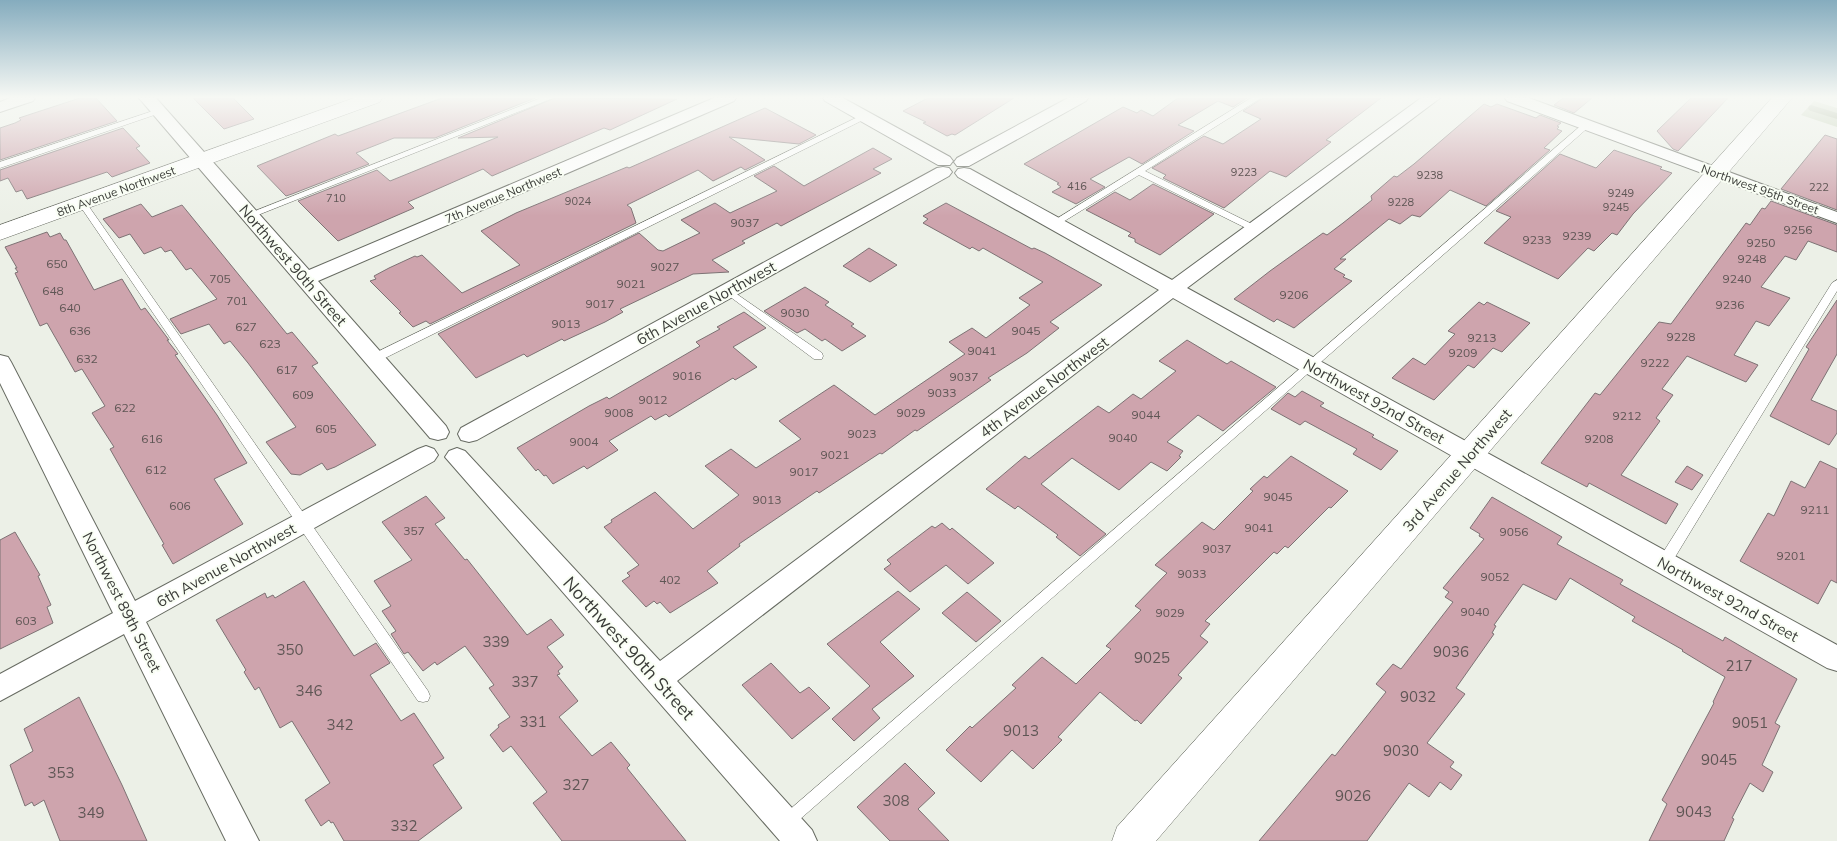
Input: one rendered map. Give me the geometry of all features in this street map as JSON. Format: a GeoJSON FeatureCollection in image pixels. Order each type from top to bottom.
{"type":"FeatureCollection","features":[{"type":"Feature","properties":{"kind":"street","name":"Northwest 90th Street"},"geometry":{"type":"LineString","coordinates":[[182,137],[438,432]]}},
{"type":"Feature","properties":{"kind":"street","name":"8th Avenue Northwest"},"geometry":{"type":"LineString","coordinates":[[0,232],[265,137]]}},
{"type":"Feature","properties":{"kind":"street","name":"7th Avenue Northwest"},"geometry":{"type":"LineString","coordinates":[[306,279],[636,137]]}},
{"type":"Feature","properties":{"kind":"street","name":"Northwest 92nd Street"},"geometry":{"type":"LineString","coordinates":[[901,137],[1837,659]]}},
{"type":"Feature","properties":{"kind":"street","name":"6th Avenue Northwest"},"geometry":{"type":"LineString","coordinates":[[463,445],[728,291],[1008,137]]}},
{"type":"Feature","properties":{"kind":"street","name":"4th Avenue Northwest"},"geometry":{"type":"LineString","coordinates":[[658,679],[1173,289],[1379,137]]}},
{"type":"Feature","properties":{"kind":"street","name":"Northwest 95th Street"},"geometry":{"type":"LineString","coordinates":[[1620,137],[1837,218]]}},
{"type":"Feature","properties":{"kind":"street","name":"3rd Avenue Northwest"},"geometry":{"type":"LineString","coordinates":[[1131,841],[1749,137]]}},
{"type":"Feature","properties":{"kind":"street","name":"Northwest 89th Street"},"geometry":{"type":"LineString","coordinates":[[0,362],[243,841]]}},
{"type":"Feature","properties":{"kind":"street"},"geometry":{"type":"LineString","coordinates":[[456,428],[462,429],[463,445],[440,461],[426,455],[423,449],[425,444],[438,432],[456,428]]}},
{"type":"Feature","properties":{"kind":"street","name":"Northwest 90th Street"},"geometry":{"type":"LineString","coordinates":[[463,445],[658,679],[793,832]]}},
{"type":"Feature","properties":{"kind":"street","name":"6th Avenue Northwest"},"geometry":{"type":"LineString","coordinates":[[0,688],[426,455]]}},
{"type":"Feature","properties":{"kind":"lane"},"geometry":{"type":"LineString","coordinates":[[0,165],[71,137]]}},
{"type":"Feature","properties":{"kind":"lane"},"geometry":{"type":"LineString","coordinates":[[250,215],[449,137]]}},
{"type":"Feature","properties":{"kind":"lane"},"geometry":{"type":"LineString","coordinates":[[373,359],[824,137]]}},
{"type":"Feature","properties":{"kind":"lane"},"geometry":{"type":"LineString","coordinates":[[1055,223],[1194,137]]}},
{"type":"Feature","properties":{"kind":"lane"},"geometry":{"type":"LineString","coordinates":[[793,832],[1312,366],[1574,137]]}},
{"type":"Feature","properties":{"kind":"lane"},"geometry":{"type":"LineString","coordinates":[[1139,172],[1255,229]]}},
{"type":"Feature","properties":{"kind":"lane"},"geometry":{"type":"LineString","coordinates":[[82,203],[302,523],[424,696]]}},
{"type":"Feature","properties":{"kind":"lane"},"geometry":{"type":"LineString","coordinates":[[1664,563],[1837,283]]}},
{"type":"Feature","properties":{"kind":"lane"},"geometry":{"type":"LineString","coordinates":[[728,291],[818,356]]}},
{"type":"Feature","properties":{"kind":"building"},"geometry":{"type":"Polygon","coordinates":[[[0,137],[68,137],[0,160],[0,137]]]}},
{"type":"Feature","properties":{"kind":"building"},"geometry":{"type":"Polygon","coordinates":[[[96,137],[132,137],[140,146],[136,148],[150,163],[112,177],[107,172],[27,199],[22,190],[16,192],[8,178],[0,181],[0,170],[96,137]]]}},
{"type":"Feature","properties":{"kind":"building"},"geometry":{"type":"Polygon","coordinates":[[[327,137],[437,137],[394,138],[356,153],[369,164],[286,196],[257,166],[327,137]]]}},
{"type":"Feature","properties":{"kind":"building"},"geometry":{"type":"Polygon","coordinates":[[[497,137],[582,137],[492,176],[483,169],[408,202],[414,208],[338,241],[298,201],[377,170],[390,181],[497,137]]]}},
{"type":"Feature","properties":{"kind":"building"},"geometry":{"type":"Polygon","coordinates":[[[699,137],[729,137],[765,160],[745,170],[741,167],[713,181],[698,170],[627,205],[631,208],[636,223],[430,324],[426,321],[413,327],[370,281],[376,279],[374,276],[389,268],[415,256],[422,255],[462,293],[520,265],[481,231],[516,213],[627,167],[629,168],[699,137]]]}},
{"type":"Feature","properties":{"kind":"building"},"geometry":{"type":"Polygon","coordinates":[[[731,137],[812,137],[799,144],[731,137]]]}},
{"type":"Feature","properties":{"kind":"building"},"geometry":{"type":"Polygon","coordinates":[[[1070,137],[1184,137],[1142,164],[1129,157],[1090,179],[1105,187],[1076,204],[1052,192],[1061,187],[1057,184],[1059,183],[1024,164],[1070,137]]]}},
{"type":"Feature","properties":{"kind":"building"},"geometry":{"type":"Polygon","coordinates":[[[1202,137],[1207,137],[1223,144],[1233,137],[1330,137],[1326,140],[1331,142],[1286,177],[1270,171],[1224,208],[1163,178],[1166,175],[1152,168],[1202,137]]]}},
{"type":"Feature","properties":{"kind":"building"},"geometry":{"type":"Polygon","coordinates":[[[1445,137],[1555,137],[1544,148],[1550,150],[1486,206],[1450,190],[1420,217],[1412,215],[1400,224],[1389,219],[1340,259],[1346,259],[1334,269],[1345,275],[1343,277],[1352,281],[1294,328],[1277,319],[1274,322],[1234,299],[1323,233],[1327,235],[1343,223],[1372,200],[1371,196],[1394,176],[1397,177],[1445,137]]]}},
{"type":"Feature","properties":{"kind":"building"},"geometry":{"type":"Polygon","coordinates":[[[1663,137],[1691,137],[1678,151],[1673,149],[1663,137]]]}},
{"type":"Feature","properties":{"kind":"building"},"geometry":{"type":"Polygon","coordinates":[[[1823,137],[1837,139],[1837,210],[1781,189],[1823,137]]]}},
{"type":"Feature","properties":{"kind":"building"},"geometry":{"type":"Polygon","coordinates":[[[873,148],[892,159],[873,169],[881,173],[781,226],[777,223],[742,241],[745,243],[712,260],[729,272],[693,274],[620,309],[623,312],[605,322],[564,341],[562,339],[527,357],[524,354],[476,378],[438,334],[639,233],[658,250],[663,251],[700,233],[681,220],[715,203],[730,213],[777,191],[754,176],[774,166],[804,186],[873,148]]]}},
{"type":"Feature","properties":{"kind":"building"},"geometry":{"type":"Polygon","coordinates":[[[1614,150],[1662,167],[1660,169],[1672,173],[1633,214],[1617,235],[1612,233],[1594,251],[1588,248],[1558,279],[1484,243],[1511,217],[1496,211],[1560,154],[1596,168],[1614,150]]]}},
{"type":"Feature","properties":{"kind":"building"},"geometry":{"type":"Polygon","coordinates":[[[1153,184],[1214,214],[1160,255],[1135,242],[1135,239],[1128,236],[1131,233],[1086,210],[1115,192],[1130,200],[1153,184]]]}},
{"type":"Feature","properties":{"kind":"building"},"geometry":{"type":"Polygon","coordinates":[[[1771,201],[1837,225],[1837,252],[1808,241],[1796,260],[1785,256],[1761,287],[1790,298],[1769,326],[1756,321],[1734,355],[1758,365],[1746,382],[1687,356],[1662,389],[1673,395],[1656,418],[1660,421],[1621,475],[1678,504],[1666,524],[1589,483],[1587,487],[1541,463],[1595,393],[1600,395],[1659,322],[1671,324],[1746,223],[1750,225],[1762,208],[1765,209],[1771,201]]]}},
{"type":"Feature","properties":{"kind":"building"},"geometry":{"type":"Polygon","coordinates":[[[946,203],[1032,249],[1034,248],[1045,253],[1102,285],[1050,322],[1059,328],[1027,353],[988,378],[991,380],[882,454],[880,453],[819,493],[817,491],[739,544],[740,546],[707,571],[718,583],[670,613],[660,602],[657,604],[654,601],[646,607],[622,581],[630,576],[627,573],[639,565],[604,527],[612,522],[611,520],[655,492],[693,529],[739,495],[705,466],[731,449],[756,468],[801,439],[779,421],[834,385],[875,415],[965,354],[949,342],[972,328],[986,338],[1030,305],[1019,298],[1043,282],[983,248],[979,251],[972,247],[970,249],[923,223],[928,219],[923,216],[946,203]]]}},
{"type":"Feature","properties":{"kind":"building"},"geometry":{"type":"Polygon","coordinates":[[[141,204],[152,217],[182,205],[287,334],[292,332],[318,363],[312,366],[376,445],[327,470],[322,463],[300,475],[291,474],[266,442],[296,427],[248,363],[230,341],[224,344],[209,324],[181,334],[170,319],[217,299],[191,268],[186,270],[171,250],[165,252],[161,247],[144,254],[130,234],[119,238],[103,219],[141,204]]]}},
{"type":"Feature","properties":{"kind":"building"},"geometry":{"type":"Polygon","coordinates":[[[47,232],[50,237],[60,233],[64,240],[66,240],[94,290],[122,279],[141,310],[145,308],[169,340],[167,340],[178,354],[175,355],[217,415],[247,463],[214,479],[243,524],[173,564],[162,545],[164,544],[110,449],[114,447],[92,413],[105,406],[82,369],[75,372],[47,323],[40,326],[15,273],[18,272],[15,268],[17,268],[5,247],[47,232]]]}},
{"type":"Feature","properties":{"kind":"building"},"geometry":{"type":"Polygon","coordinates":[[[869,248],[897,265],[870,282],[843,266],[869,248]]]}},
{"type":"Feature","properties":{"kind":"building"},"geometry":{"type":"Polygon","coordinates":[[[805,287],[829,302],[825,305],[854,324],[851,326],[866,336],[842,351],[825,339],[822,341],[805,329],[797,333],[764,311],[805,287]]]}},
{"type":"Feature","properties":{"kind":"building"},"geometry":{"type":"Polygon","coordinates":[[[1837,300],[1837,354],[1811,400],[1837,411],[1837,433],[1829,445],[1770,416],[1809,349],[1806,347],[1837,300]]]}},
{"type":"Feature","properties":{"kind":"building"},"geometry":{"type":"Polygon","coordinates":[[[1479,302],[1484,305],[1487,302],[1530,323],[1502,352],[1493,348],[1474,368],[1468,365],[1434,400],[1392,378],[1413,358],[1425,365],[1455,334],[1448,331],[1479,302]]]}},
{"type":"Feature","properties":{"kind":"building"},"geometry":{"type":"Polygon","coordinates":[[[744,312],[766,328],[733,347],[757,367],[735,380],[733,378],[669,417],[666,414],[655,420],[651,416],[609,441],[618,450],[587,469],[584,466],[553,484],[546,475],[544,476],[538,469],[536,471],[517,448],[589,406],[607,397],[609,399],[700,346],[696,342],[720,329],[717,327],[744,312]]]}},
{"type":"Feature","properties":{"kind":"building"},"geometry":{"type":"Polygon","coordinates":[[[1187,340],[1227,364],[1231,361],[1276,387],[1223,431],[1198,415],[1167,442],[1183,451],[1179,456],[1181,457],[1167,471],[1151,462],[1119,490],[1072,458],[1041,484],[1106,534],[1080,556],[1056,537],[1058,535],[1018,506],[1015,509],[986,489],[1025,456],[1029,459],[1098,406],[1109,413],[1133,394],[1141,399],[1176,371],[1159,361],[1187,340]]]}},
{"type":"Feature","properties":{"kind":"building"},"geometry":{"type":"Polygon","coordinates":[[[1302,391],[1324,403],[1320,406],[1374,435],[1372,437],[1398,451],[1381,470],[1353,454],[1357,449],[1305,421],[1300,425],[1271,409],[1288,393],[1295,397],[1302,391]]]}},
{"type":"Feature","properties":{"kind":"building"},"geometry":{"type":"Polygon","coordinates":[[[1291,456],[1348,491],[1288,548],[1285,546],[1277,554],[1274,552],[1205,621],[1210,624],[1200,636],[1208,642],[1178,675],[1182,678],[1141,724],[1100,692],[1058,737],[1062,740],[1033,769],[1012,750],[981,782],[946,750],[970,726],[972,728],[1016,688],[1012,685],[1042,657],[1076,684],[1111,649],[1106,646],[1141,610],[1135,606],[1167,573],[1155,565],[1202,522],[1214,530],[1253,491],[1250,489],[1264,476],[1267,478],[1291,456]]]}},
{"type":"Feature","properties":{"kind":"building"},"geometry":{"type":"Polygon","coordinates":[[[1820,461],[1837,469],[1837,583],[1831,580],[1818,604],[1740,561],[1768,513],[1774,516],[1791,481],[1805,488],[1820,461]]]}},
{"type":"Feature","properties":{"kind":"building"},"geometry":{"type":"Polygon","coordinates":[[[1687,466],[1703,475],[1692,490],[1675,482],[1687,466]]]}},
{"type":"Feature","properties":{"kind":"building"},"geometry":{"type":"Polygon","coordinates":[[[426,496],[445,518],[435,524],[465,560],[467,559],[527,635],[551,619],[564,635],[547,647],[563,667],[558,671],[560,674],[557,675],[578,701],[559,717],[592,756],[611,742],[630,765],[627,768],[686,841],[562,841],[533,803],[547,792],[511,746],[503,752],[490,735],[499,727],[498,725],[510,717],[489,688],[494,685],[465,646],[437,665],[435,662],[423,671],[408,652],[404,654],[391,634],[396,631],[382,611],[391,606],[374,581],[412,560],[382,522],[426,496]]]}},
{"type":"Feature","properties":{"kind":"building"},"geometry":{"type":"Polygon","coordinates":[[[1492,497],[1562,537],[1557,544],[1623,580],[1620,584],[1723,641],[1725,637],[1797,679],[1775,723],[1780,726],[1762,765],[1773,772],[1763,792],[1750,783],[1732,818],[1734,819],[1724,841],[1649,841],[1667,804],[1662,800],[1714,703],[1725,677],[1632,621],[1635,617],[1570,578],[1556,600],[1523,584],[1494,625],[1496,626],[1492,633],[1494,634],[1456,688],[1465,694],[1427,743],[1454,762],[1450,767],[1462,775],[1451,790],[1440,782],[1429,797],[1409,783],[1367,841],[1259,841],[1332,754],[1335,756],[1386,692],[1376,684],[1393,664],[1401,669],[1453,602],[1445,597],[1449,592],[1443,588],[1484,539],[1470,528],[1492,497]]]}},
{"type":"Feature","properties":{"kind":"building"},"geometry":{"type":"Polygon","coordinates":[[[942,523],[950,530],[952,528],[994,563],[968,584],[946,565],[910,592],[884,569],[891,564],[887,560],[932,526],[935,528],[942,523]]]}},
{"type":"Feature","properties":{"kind":"building"},"geometry":{"type":"Polygon","coordinates":[[[15,532],[40,575],[38,576],[51,605],[47,607],[53,623],[0,649],[0,540],[15,532]]]}},
{"type":"Feature","properties":{"kind":"building"},"geometry":{"type":"Polygon","coordinates":[[[304,581],[354,656],[376,643],[390,663],[370,675],[401,721],[414,713],[444,758],[433,765],[462,808],[418,841],[344,841],[333,822],[331,823],[329,820],[321,826],[305,800],[330,783],[292,721],[280,728],[259,687],[255,690],[244,672],[246,670],[216,620],[265,593],[267,598],[273,595],[275,598],[304,581]]]}},
{"type":"Feature","properties":{"kind":"building"},"geometry":{"type":"Polygon","coordinates":[[[898,591],[920,609],[880,642],[914,676],[872,709],[880,718],[854,741],[832,719],[870,686],[827,644],[898,591]]]}},
{"type":"Feature","properties":{"kind":"building"},"geometry":{"type":"Polygon","coordinates":[[[967,592],[1001,621],[976,642],[942,613],[967,592]]]}},
{"type":"Feature","properties":{"kind":"building"},"geometry":{"type":"Polygon","coordinates":[[[771,663],[800,693],[809,687],[830,708],[792,739],[742,685],[771,663]]]}},
{"type":"Feature","properties":{"kind":"building"},"geometry":{"type":"Polygon","coordinates":[[[79,697],[147,841],[60,841],[44,800],[34,806],[32,802],[25,806],[10,765],[33,751],[24,729],[79,697]]]}},
{"type":"Feature","properties":{"kind":"building"},"geometry":{"type":"Polygon","coordinates":[[[905,763],[935,793],[918,809],[949,841],[890,841],[857,807],[905,763]]]}}]}
